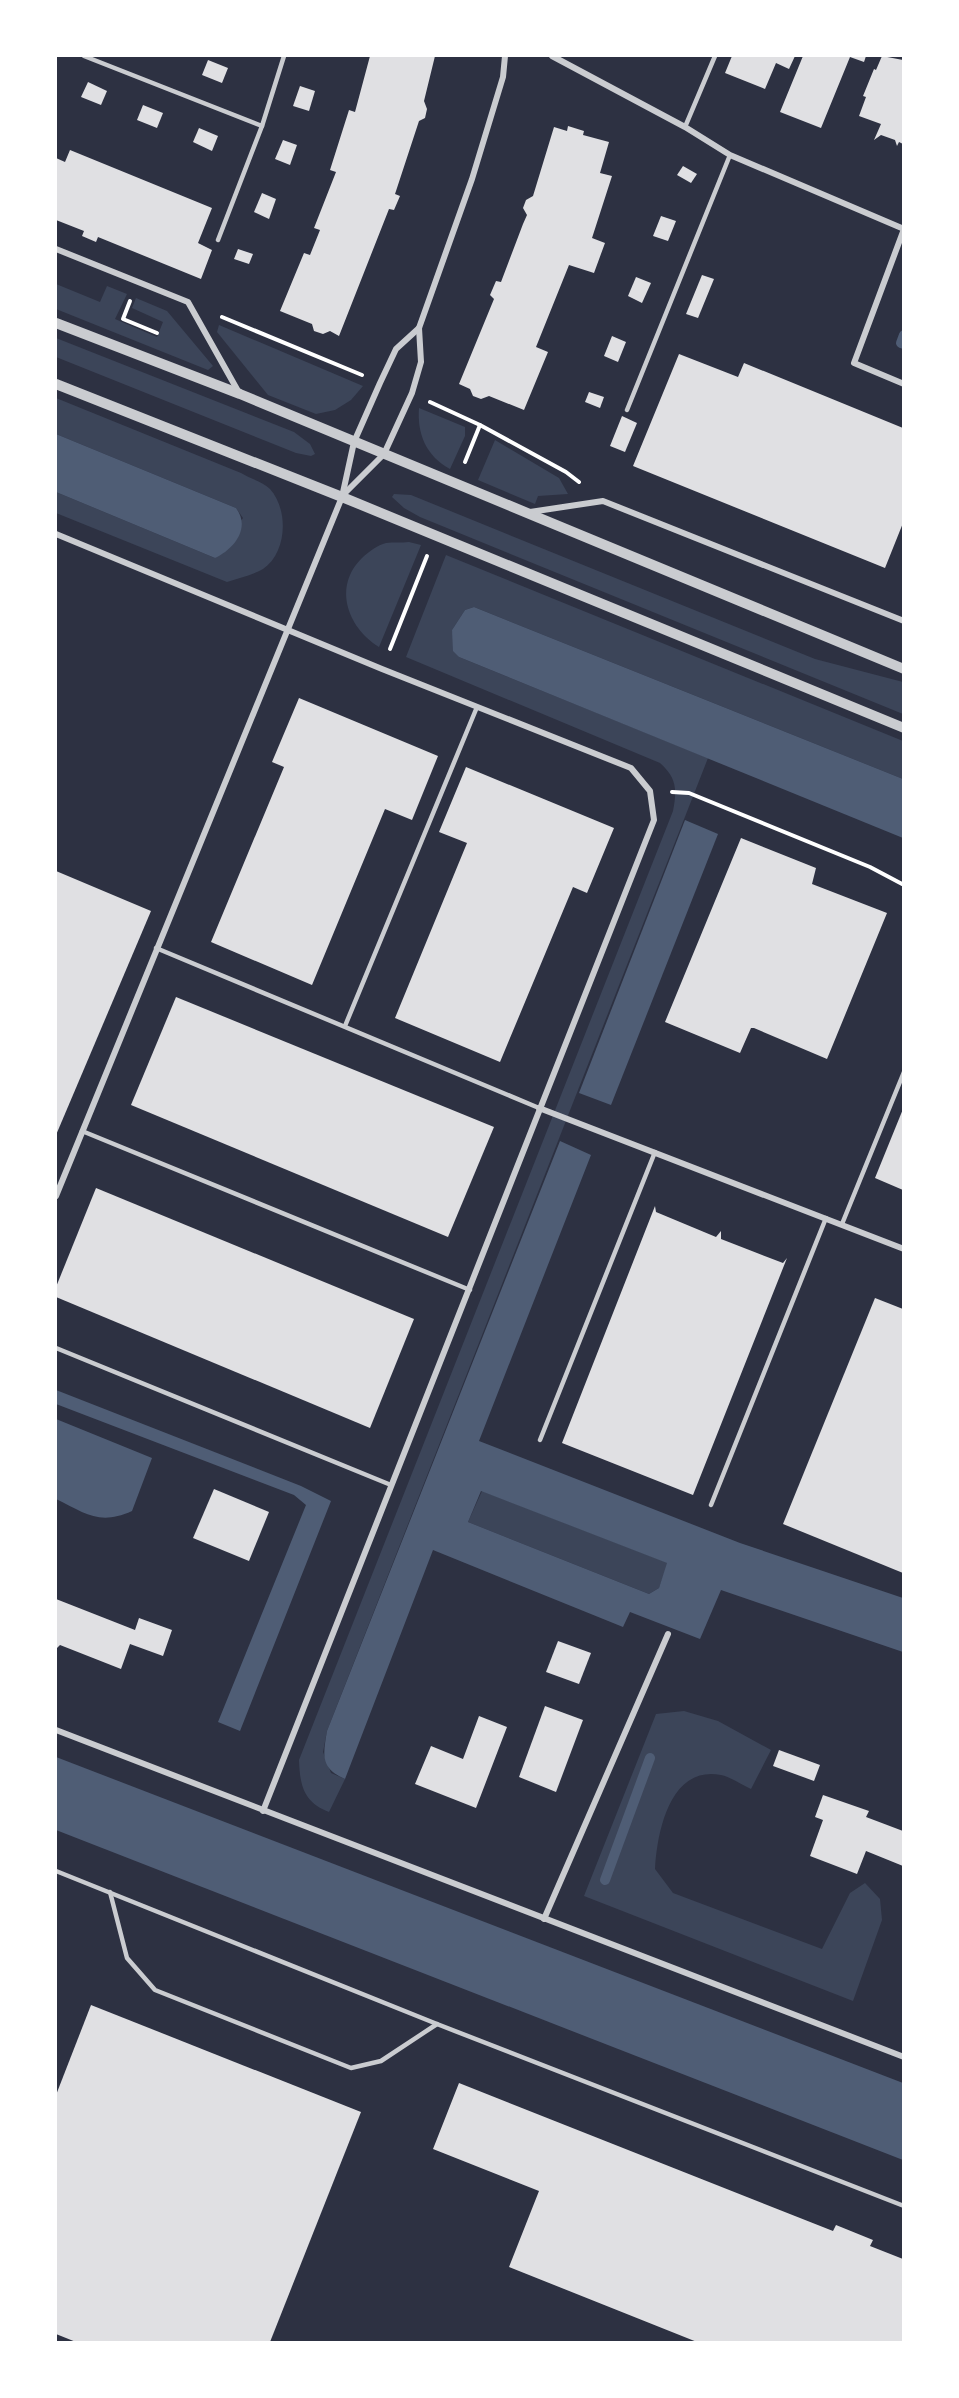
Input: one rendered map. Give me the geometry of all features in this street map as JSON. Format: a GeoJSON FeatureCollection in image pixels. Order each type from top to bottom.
{"type":"FeatureCollection","features":[{"type":"Feature","properties":{"kind":"street"},"geometry":{"type":"LineString","coordinates":[[342,497],[384,454],[412,393],[421,362],[419,328],[471,179],[502,76],[505,56]]}},
{"type":"Feature","properties":{"kind":"street"},"geometry":{"type":"LineString","coordinates":[[552,56],[686,127],[730,155],[903,229],[854,363],[903,384]]}},
{"type":"Feature","properties":{"kind":"street"},"geometry":{"type":"LineString","coordinates":[[56,249],[188,302],[240,394]]}},
{"type":"Feature","properties":{"kind":"street"},"geometry":{"type":"LineString","coordinates":[[56,323],[240,394],[903,669]]}},
{"type":"Feature","properties":{"kind":"street"},"geometry":{"type":"LineString","coordinates":[[56,1196],[286,629],[342,497],[354,442],[396,349],[419,328]]}},
{"type":"Feature","properties":{"kind":"street"},"geometry":{"type":"LineString","coordinates":[[56,384],[342,497],[903,728]]}},
{"type":"Feature","properties":{"kind":"street"},"geometry":{"type":"LineString","coordinates":[[527,513],[603,501],[903,621]]}},
{"type":"Feature","properties":{"kind":"street"},"geometry":{"type":"LineString","coordinates":[[56,534],[631,768],[650,791],[654,820],[262,1811]]}},
{"type":"Feature","properties":{"kind":"street"},"geometry":{"type":"LineString","coordinates":[[539,1107],[826,1217],[903,1249]]}},
{"type":"Feature","properties":{"kind":"street"},"geometry":{"type":"LineString","coordinates":[[544,1919],[668,1634]]}},
{"type":"Feature","properties":{"kind":"street"},"geometry":{"type":"LineString","coordinates":[[56,1730],[903,2057]]}},
{"type":"Feature","properties":{"kind":"lane"},"geometry":{"type":"LineString","coordinates":[[84,56],[262,126]]}},
{"type":"Feature","properties":{"kind":"lane"},"geometry":{"type":"LineString","coordinates":[[218,240],[262,126],[284,56]]}},
{"type":"Feature","properties":{"kind":"lane"},"geometry":{"type":"LineString","coordinates":[[686,127],[715,56]]}},
{"type":"Feature","properties":{"kind":"lane"},"geometry":{"type":"LineString","coordinates":[[627,411],[730,155]]}},
{"type":"Feature","properties":{"kind":"lane"},"geometry":{"type":"LineString","coordinates":[[345,1026],[477,707]]}},
{"type":"Feature","properties":{"kind":"lane"},"geometry":{"type":"LineString","coordinates":[[156,948],[539,1107]]}},
{"type":"Feature","properties":{"kind":"lane"},"geometry":{"type":"LineString","coordinates":[[842,1224],[903,1072]]}},
{"type":"Feature","properties":{"kind":"lane"},"geometry":{"type":"LineString","coordinates":[[82,1131],[470,1290]]}},
{"type":"Feature","properties":{"kind":"lane"},"geometry":{"type":"LineString","coordinates":[[540,1440],[655,1152]]}},
{"type":"Feature","properties":{"kind":"lane"},"geometry":{"type":"LineString","coordinates":[[711,1505],[826,1217]]}},
{"type":"Feature","properties":{"kind":"lane"},"geometry":{"type":"LineString","coordinates":[[56,1348],[391,1485]]}},
{"type":"Feature","properties":{"kind":"lane"},"geometry":{"type":"LineString","coordinates":[[56,1871],[436,2024],[903,2206]]}},
{"type":"Feature","properties":{"kind":"lane"},"geometry":{"type":"LineString","coordinates":[[110,1892],[127,1958],[155,1990],[351,2068],[381,2061],[436,2024]]}},
{"type":"Feature","properties":{"kind":"path"},"geometry":{"type":"LineString","coordinates":[[137,282],[123,319],[157,333]]}},
{"type":"Feature","properties":{"kind":"path"},"geometry":{"type":"LineString","coordinates":[[650,791],[689,793],[870,867],[903,885]]}},
{"type":"Feature","properties":{"kind":"shaded area"},"geometry":{"type":"Polygon","coordinates":[[[56,284],[100,302],[107,286],[127,294],[115,319],[157,337],[163,322],[132,308],[136,298],[167,311],[213,366],[208,370],[56,309],[56,284]]]}},
{"type":"Feature","properties":{"kind":"shaded area"},"geometry":{"type":"Polygon","coordinates":[[[219,325],[363,386],[351,400],[335,410],[316,414],[268,395],[217,332],[219,325]]]}},
{"type":"Feature","properties":{"kind":"shaded area"},"geometry":{"type":"Polygon","coordinates":[[[56,338],[294,432],[310,444],[315,454],[311,456],[296,453],[56,357],[56,338]]]}},
{"type":"Feature","properties":{"kind":"shaded area"},"geometry":{"type":"Polygon","coordinates":[[[56,398],[241,473],[270,489],[280,508],[283,531],[277,553],[271,562],[259,571],[227,582],[56,513],[56,492],[215,558],[243,518],[236,508],[56,434],[56,398]]]}},
{"type":"Feature","properties":{"kind":"shaded area"},"geometry":{"type":"Polygon","coordinates":[[[419,408],[465,427],[465,436],[450,469],[429,451],[420,427],[419,408]]]}},
{"type":"Feature","properties":{"kind":"shaded area"},"geometry":{"type":"Polygon","coordinates":[[[56,434],[236,508],[242,523],[238,537],[228,549],[215,558],[56,492],[56,434]]]}},
{"type":"Feature","properties":{"kind":"shaded area"},"geometry":{"type":"Polygon","coordinates":[[[495,440],[559,478],[568,494],[538,496],[535,504],[478,480],[495,440]]]}},
{"type":"Feature","properties":{"kind":"shaded area"},"geometry":{"type":"Polygon","coordinates":[[[394,494],[411,495],[815,659],[903,682],[903,714],[420,517],[404,508],[392,497],[394,494]]]}},
{"type":"Feature","properties":{"kind":"shaded area"},"geometry":{"type":"Polygon","coordinates":[[[409,542],[421,545],[379,647],[359,629],[352,617],[346,593],[348,581],[353,569],[373,549],[386,543],[409,542]]]}},
{"type":"Feature","properties":{"kind":"shaded area"},"geometry":{"type":"Polygon","coordinates":[[[446,555],[903,741],[903,779],[474,607],[465,610],[452,630],[459,657],[708,758],[327,1731],[323,1752],[331,1773],[345,1779],[329,1812],[308,1798],[300,1777],[299,1760],[673,811],[675,797],[673,779],[660,763],[406,657],[446,555]]]}},
{"type":"Feature","properties":{"kind":"shaded area"},"geometry":{"type":"Polygon","coordinates":[[[474,607],[903,779],[903,838],[459,657],[453,651],[452,630],[465,610],[474,607]]]}},
{"type":"Feature","properties":{"kind":"shaded area"},"geometry":{"type":"Polygon","coordinates":[[[685,820],[718,834],[611,1105],[579,1093],[685,820]]]}},
{"type":"Feature","properties":{"kind":"shaded area"},"geometry":{"type":"Polygon","coordinates":[[[560,1141],[591,1155],[479,1441],[740,1543],[903,1598],[903,1652],[721,1590],[700,1639],[630,1612],[623,1627],[433,1550],[345,1779],[331,1770],[325,1760],[327,1731],[560,1141]],[[481,1491],[468,1522],[649,1594],[659,1588],[667,1563],[481,1491]]]}},
{"type":"Feature","properties":{"kind":"shaded area"},"geometry":{"type":"Polygon","coordinates":[[[56,1390],[301,1486],[331,1501],[240,1731],[218,1722],[306,1505],[294,1495],[56,1404],[56,1390]]]}},
{"type":"Feature","properties":{"kind":"shaded area"},"geometry":{"type":"Polygon","coordinates":[[[56,1419],[152,1458],[132,1511],[110,1517],[92,1516],[56,1499],[56,1419]]]}},
{"type":"Feature","properties":{"kind":"shaded area"},"geometry":{"type":"Polygon","coordinates":[[[482,1491],[668,1563],[659,1588],[649,1594],[468,1522],[482,1491]]]}},
{"type":"Feature","properties":{"kind":"shaded area"},"geometry":{"type":"Polygon","coordinates":[[[684,1711],[718,1721],[771,1750],[751,1789],[725,1776],[704,1775],[689,1780],[678,1791],[663,1820],[655,1869],[673,1893],[822,1949],[850,1893],[865,1883],[880,1899],[882,1920],[853,2001],[584,1896],[656,1714],[684,1711]]]}},
{"type":"Feature","properties":{"kind":"shaded area"},"geometry":{"type":"Polygon","coordinates":[[[56,1757],[903,2083],[903,2160],[56,1830],[56,1757]]]}},
{"type":"Feature","properties":{"kind":"building"},"geometry":{"type":"Polygon","coordinates":[[[370,56],[435,56],[424,101],[427,109],[425,118],[419,121],[395,194],[400,196],[394,210],[389,209],[339,336],[330,331],[323,334],[314,331],[312,324],[280,311],[304,253],[310,255],[320,230],[314,228],[336,172],[330,170],[349,110],[355,112],[370,56]]]}},
{"type":"Feature","properties":{"kind":"building"},"geometry":{"type":"Polygon","coordinates":[[[732,56],[795,56],[789,69],[776,63],[765,89],[725,73],[732,56]]]}},
{"type":"Feature","properties":{"kind":"building"},"geometry":{"type":"Polygon","coordinates":[[[803,56],[866,56],[864,62],[850,57],[821,128],[780,112],[803,56]]]}},
{"type":"Feature","properties":{"kind":"building"},"geometry":{"type":"Polygon","coordinates":[[[882,56],[903,60],[903,144],[899,142],[897,146],[895,140],[881,135],[874,140],[881,124],[859,116],[866,97],[863,96],[882,56]]]}},
{"type":"Feature","properties":{"kind":"building"},"geometry":{"type":"Polygon","coordinates":[[[208,60],[228,68],[222,83],[202,75],[208,60]]]}},
{"type":"Feature","properties":{"kind":"building"},"geometry":{"type":"Polygon","coordinates":[[[88,82],[107,91],[101,105],[81,97],[88,82]]]}},
{"type":"Feature","properties":{"kind":"building"},"geometry":{"type":"Polygon","coordinates":[[[300,86],[315,91],[309,111],[293,106],[300,86]]]}},
{"type":"Feature","properties":{"kind":"building"},"geometry":{"type":"Polygon","coordinates":[[[143,105],[163,113],[157,128],[137,120],[143,105]]]}},
{"type":"Feature","properties":{"kind":"building"},"geometry":{"type":"Polygon","coordinates":[[[568,126],[584,131],[583,135],[609,142],[600,173],[612,176],[592,238],[605,243],[594,273],[569,265],[536,347],[548,352],[524,410],[489,396],[481,399],[473,396],[470,389],[459,384],[494,299],[490,295],[496,281],[501,282],[527,215],[523,208],[526,200],[533,196],[554,127],[567,131],[568,126]]]}},
{"type":"Feature","properties":{"kind":"building"},"geometry":{"type":"Polygon","coordinates":[[[199,128],[218,136],[212,151],[193,142],[199,128]]]}},
{"type":"Feature","properties":{"kind":"building"},"geometry":{"type":"Polygon","coordinates":[[[283,140],[297,145],[290,165],[275,159],[283,140]]]}},
{"type":"Feature","properties":{"kind":"building"},"geometry":{"type":"Polygon","coordinates":[[[70,150],[212,208],[198,243],[212,250],[201,279],[98,237],[96,242],[82,236],[84,231],[56,220],[56,158],[65,162],[70,150]]]}},
{"type":"Feature","properties":{"kind":"building"},"geometry":{"type":"Polygon","coordinates":[[[683,166],[697,174],[691,183],[677,175],[683,166]]]}},
{"type":"Feature","properties":{"kind":"building"},"geometry":{"type":"Polygon","coordinates":[[[262,193],[276,199],[269,219],[254,212],[262,193]]]}},
{"type":"Feature","properties":{"kind":"building"},"geometry":{"type":"Polygon","coordinates":[[[661,216],[676,221],[668,241],[653,236],[661,216]]]}},
{"type":"Feature","properties":{"kind":"building"},"geometry":{"type":"Polygon","coordinates":[[[238,249],[253,254],[249,264],[234,259],[238,249]]]}},
{"type":"Feature","properties":{"kind":"building"},"geometry":{"type":"Polygon","coordinates":[[[702,275],[714,279],[698,318],[686,314],[702,275]]]}},
{"type":"Feature","properties":{"kind":"building"},"geometry":{"type":"Polygon","coordinates":[[[636,277],[651,283],[642,303],[628,296],[636,277]]]}},
{"type":"Feature","properties":{"kind":"building"},"geometry":{"type":"Polygon","coordinates":[[[612,336],[626,342],[618,362],[604,356],[612,336]]]}},
{"type":"Feature","properties":{"kind":"building"},"geometry":{"type":"Polygon","coordinates":[[[679,354],[738,377],[744,363],[903,428],[903,523],[885,568],[633,466],[679,354]]]}},
{"type":"Feature","properties":{"kind":"building"},"geometry":{"type":"Polygon","coordinates":[[[589,392],[604,397],[600,408],[585,402],[589,392]]]}},
{"type":"Feature","properties":{"kind":"building"},"geometry":{"type":"Polygon","coordinates":[[[622,416],[637,423],[625,452],[610,446],[622,416]]]}},
{"type":"Feature","properties":{"kind":"building"},"geometry":{"type":"Polygon","coordinates":[[[299,698],[438,756],[412,820],[385,809],[312,985],[211,942],[284,767],[272,762],[299,698]]]}},
{"type":"Feature","properties":{"kind":"building"},"geometry":{"type":"Polygon","coordinates":[[[466,767],[614,828],[587,893],[573,887],[500,1062],[395,1018],[467,843],[439,832],[466,767]]]}},
{"type":"Feature","properties":{"kind":"building"},"geometry":{"type":"Polygon","coordinates":[[[741,838],[816,868],[812,884],[887,913],[827,1059],[754,1028],[751,1028],[740,1053],[665,1022],[741,838]]]}},
{"type":"Feature","properties":{"kind":"building"},"geometry":{"type":"Polygon","coordinates":[[[56,871],[151,911],[56,1135],[56,871]]]}},
{"type":"Feature","properties":{"kind":"building"},"geometry":{"type":"Polygon","coordinates":[[[176,997],[494,1127],[448,1237],[131,1105],[176,997]]]}},
{"type":"Feature","properties":{"kind":"building"},"geometry":{"type":"Polygon","coordinates":[[[903,1109],[903,1190],[875,1178],[903,1109]]]}},
{"type":"Feature","properties":{"kind":"building"},"geometry":{"type":"Polygon","coordinates":[[[96,1188],[414,1319],[370,1428],[56,1297],[56,1287],[96,1188]]]}},
{"type":"Feature","properties":{"kind":"building"},"geometry":{"type":"Polygon","coordinates":[[[655,1206],[656,1212],[716,1237],[721,1231],[721,1239],[783,1263],[787,1258],[693,1495],[562,1443],[655,1206]]]}},
{"type":"Feature","properties":{"kind":"building"},"geometry":{"type":"Polygon","coordinates":[[[875,1298],[903,1309],[903,1573],[783,1524],[875,1298]]]}},
{"type":"Feature","properties":{"kind":"building"},"geometry":{"type":"Polygon","coordinates":[[[214,1489],[269,1512],[249,1561],[193,1538],[214,1489]]]}},
{"type":"Feature","properties":{"kind":"building"},"geometry":{"type":"Polygon","coordinates":[[[56,1599],[135,1630],[139,1618],[172,1630],[163,1656],[130,1644],[121,1669],[60,1645],[56,1649],[56,1599]]]}},
{"type":"Feature","properties":{"kind":"building"},"geometry":{"type":"Polygon","coordinates":[[[558,1641],[591,1653],[579,1684],[546,1672],[558,1641]]]}},
{"type":"Feature","properties":{"kind":"building"},"geometry":{"type":"Polygon","coordinates":[[[545,1706],[583,1720],[556,1792],[519,1777],[545,1706]]]}},
{"type":"Feature","properties":{"kind":"building"},"geometry":{"type":"Polygon","coordinates":[[[479,1716],[507,1727],[476,1808],[415,1784],[431,1746],[463,1759],[479,1716]]]}},
{"type":"Feature","properties":{"kind":"building"},"geometry":{"type":"Polygon","coordinates":[[[779,1750],[820,1765],[814,1781],[773,1766],[779,1750]]]}},
{"type":"Feature","properties":{"kind":"building"},"geometry":{"type":"Polygon","coordinates":[[[823,1795],[869,1811],[866,1817],[903,1831],[903,1866],[866,1851],[857,1874],[810,1856],[823,1820],[815,1817],[823,1795]]]}},
{"type":"Feature","properties":{"kind":"building"},"geometry":{"type":"Polygon","coordinates":[[[91,2005],[361,2112],[270,2342],[76,2342],[56,2334],[56,2095],[91,2005]]]}},
{"type":"Feature","properties":{"kind":"building"},"geometry":{"type":"Polygon","coordinates":[[[459,2083],[833,2231],[836,2225],[873,2240],[870,2246],[903,2259],[903,2342],[697,2342],[509,2267],[539,2191],[433,2149],[459,2083]]]}},
{"type":"Feature","properties":{"kind":"waterway"},"geometry":{"type":"LineString","coordinates":[[904,335],[901,343],[904,344]]}},
{"type":"Feature","properties":{"kind":"waterway"},"geometry":{"type":"LineString","coordinates":[[605,1880],[650,1758]]}}]}
